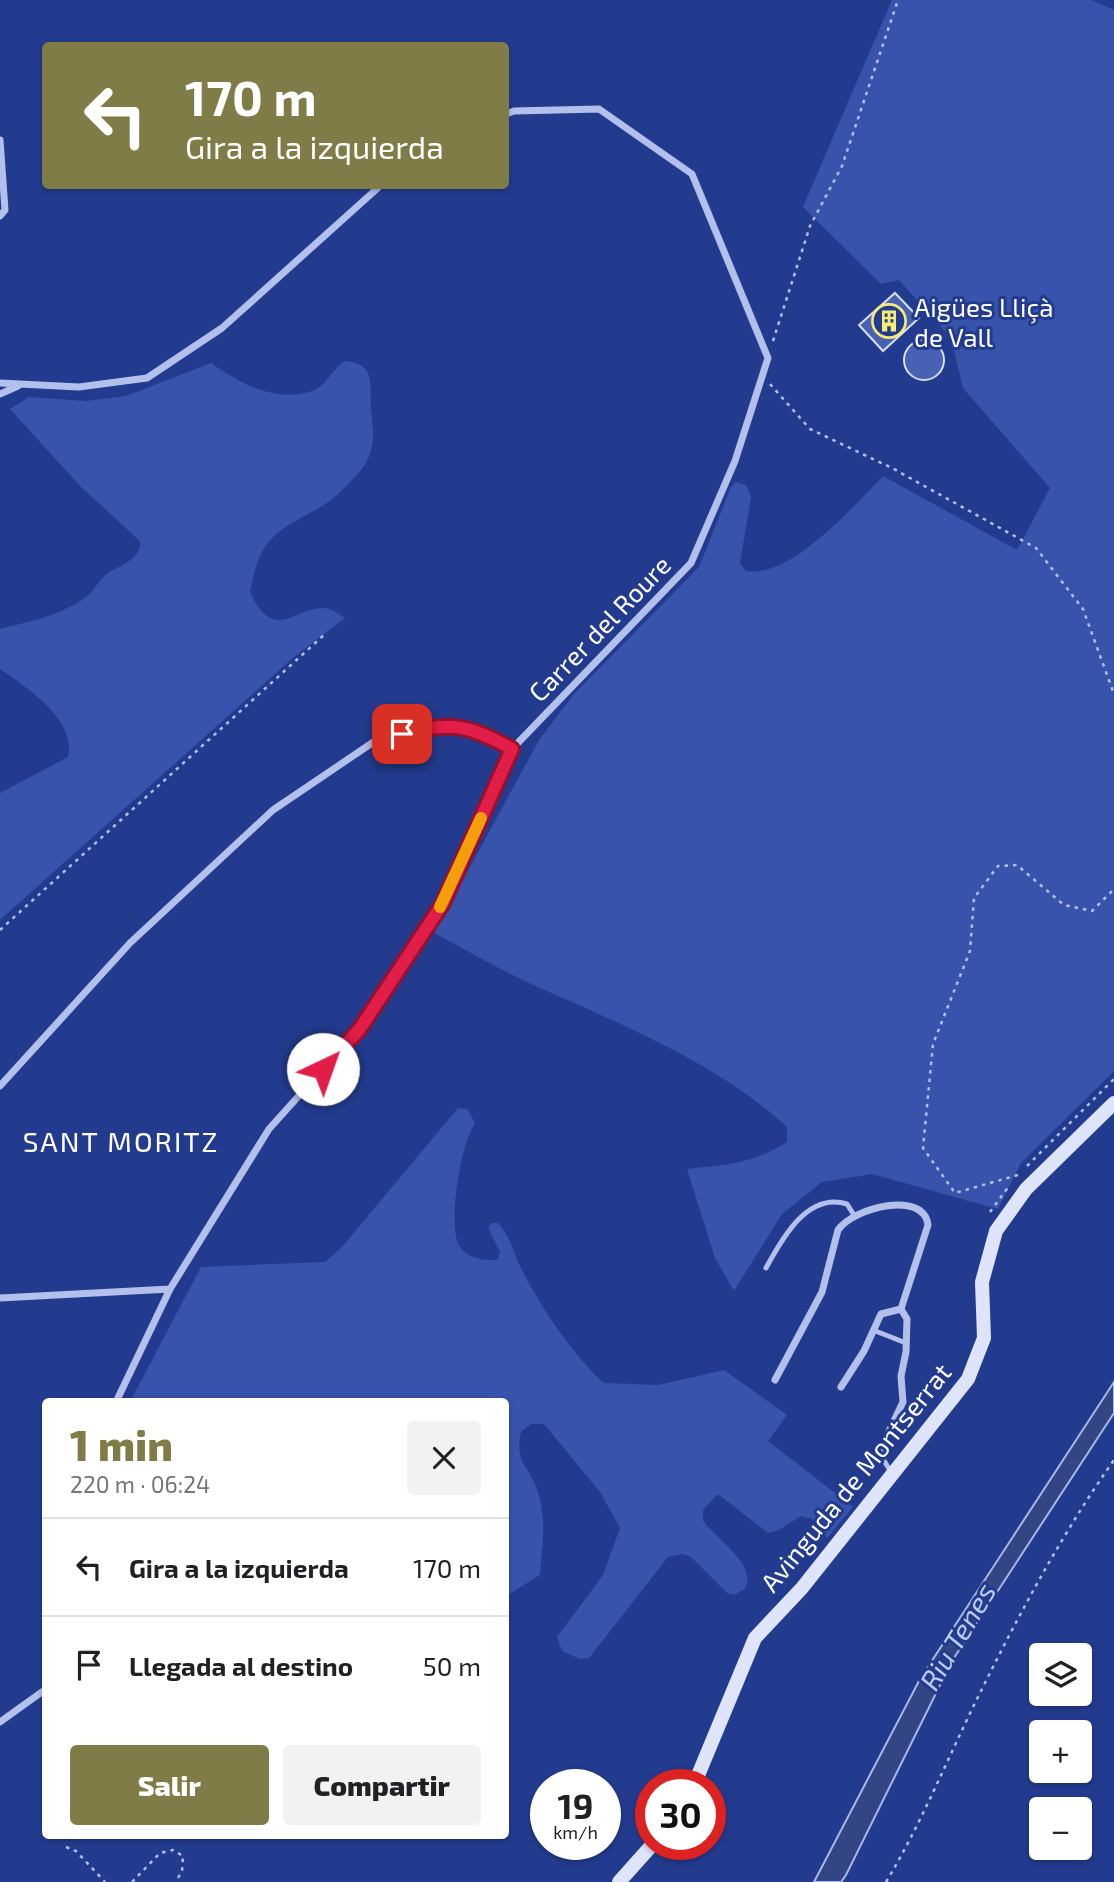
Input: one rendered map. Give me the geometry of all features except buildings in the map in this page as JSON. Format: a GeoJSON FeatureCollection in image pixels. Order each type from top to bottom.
{"type":"FeatureCollection","features":[{"type":"Feature","properties":{"kind":"street"},"geometry":{"type":"LineString","coordinates":[[509,113],[599,109],[692,174],[768,358]]}},
{"type":"Feature","properties":{"kind":"street"},"geometry":{"type":"LineString","coordinates":[[0,140],[5,210],[0,216]]}},
{"type":"Feature","properties":{"kind":"street"},"geometry":{"type":"LineString","coordinates":[[0,383],[79,387],[147,378],[222,328],[377,189]]}},
{"type":"Feature","properties":{"kind":"street","name":"Carrer del Roure"},"geometry":{"type":"LineString","coordinates":[[118,1398],[170,1289],[269,1129],[359,1030],[443,903],[512,749],[691,563],[735,461],[768,358]]}},
{"type":"Feature","properties":{"kind":"street"},"geometry":{"type":"LineString","coordinates":[[0,394],[18,386]]}},
{"type":"Feature","properties":{"kind":"street"},"geometry":{"type":"LineString","coordinates":[[0,1086],[130,943],[273,810],[375,741],[428,727],[475,729],[512,749]]}},
{"type":"Feature","properties":{"kind":"street","name":"Avinguda de Montserrat"},"geometry":{"type":"LineString","coordinates":[[701,1769],[755,1638],[802,1588],[968,1379],[984,1338],[982,1282],[996,1231],[1026,1189],[1114,1103]]}},
{"type":"Feature","properties":{"kind":"street"},"geometry":{"type":"LineString","coordinates":[[775,1380],[822,1292],[838,1230],[854,1215],[882,1205],[897,1205],[921,1214],[928,1221],[901,1309],[906,1319],[901,1376],[903,1402],[883,1444]]}},
{"type":"Feature","properties":{"kind":"street"},"geometry":{"type":"LineString","coordinates":[[0,1298],[170,1289]]}},
{"type":"Feature","properties":{"kind":"street"},"geometry":{"type":"LineString","coordinates":[[841,1387],[864,1352],[881,1314],[901,1309]]}},
{"type":"Feature","properties":{"kind":"street"},"geometry":{"type":"LineString","coordinates":[[0,1722],[42,1692]]}},
{"type":"Feature","properties":{"kind":"street"},"geometry":{"type":"LineString","coordinates":[[619,1882],[639,1860]]}},
{"type":"Feature","properties":{"kind":"lane"},"geometry":{"type":"LineString","coordinates":[[766,1268],[780,1242],[808,1212],[825,1203],[839,1202],[847,1204],[854,1215]]}},
{"type":"Feature","properties":{"kind":"lane"},"geometry":{"type":"LineString","coordinates":[[873,1330],[906,1343]]}},
{"type":"Feature","properties":{"kind":"lane"},"geometry":{"type":"LineString","coordinates":[[883,1444],[883,1459],[893,1475]]}},
{"type":"Feature","properties":{"kind":"path"},"geometry":{"type":"LineString","coordinates":[[768,358],[810,226],[842,166],[898,0]]}},
{"type":"Feature","properties":{"kind":"path"},"geometry":{"type":"LineString","coordinates":[[762,375],[810,429],[892,467],[1036,548],[1083,609],[1114,694]]}},
{"type":"Feature","properties":{"kind":"path"},"geometry":{"type":"LineString","coordinates":[[0,930],[324,635]]}},
{"type":"Feature","properties":{"kind":"path"},"geometry":{"type":"LineString","coordinates":[[1018,1175],[956,1193],[923,1148],[933,1044],[970,951],[974,898],[998,866],[1017,865],[1064,905],[1092,911],[1114,889]]}},
{"type":"Feature","properties":{"kind":"path"},"geometry":{"type":"LineString","coordinates":[[988,1218],[992,1208]]}},
{"type":"Feature","properties":{"kind":"path"},"geometry":{"type":"LineString","coordinates":[[886,1882],[916,1832],[975,1702],[1071,1523],[1114,1460]]}},
{"type":"Feature","properties":{"kind":"path"},"geometry":{"type":"LineString","coordinates":[[66,1847],[76,1851],[105,1882]]}},
{"type":"Feature","properties":{"kind":"path"},"geometry":{"type":"LineString","coordinates":[[132,1882],[160,1853],[173,1850],[183,1857],[182,1872],[175,1882]]}},
{"type":"Feature","properties":{"kind":"shaded area"},"geometry":{"type":"Polygon","coordinates":[[[892,0],[1092,0],[1114,10],[1114,1071],[1021,1163],[998,1209],[872,1174],[822,1182],[782,1214],[734,1291],[715,1258],[687,1169],[739,1162],[774,1150],[787,1142],[787,1127],[731,1083],[668,1047],[511,974],[434,933],[539,740],[573,695],[699,567],[731,487],[736,482],[746,485],[751,497],[740,563],[746,571],[763,570],[782,564],[801,552],[839,521],[883,476],[1017,550],[1050,488],[963,388],[951,338],[899,280],[881,284],[803,207],[892,0]]]}},
{"type":"Feature","properties":{"kind":"shaded area"},"geometry":{"type":"Polygon","coordinates":[[[345,361],[363,367],[370,378],[373,435],[367,461],[331,500],[272,538],[260,556],[250,592],[259,608],[268,617],[276,620],[325,608],[345,618],[294,657],[0,920],[0,793],[68,757],[69,743],[65,730],[47,706],[0,669],[0,629],[44,617],[77,603],[89,594],[105,575],[134,557],[140,547],[140,541],[81,487],[10,409],[29,397],[86,401],[126,396],[211,363],[234,378],[259,389],[285,395],[299,394],[317,389],[345,361]]]}},
{"type":"Feature","properties":{"kind":"shaded area"},"geometry":{"type":"Polygon","coordinates":[[[458,1108],[467,1109],[475,1123],[461,1164],[455,1214],[457,1241],[463,1251],[487,1260],[498,1259],[500,1252],[488,1228],[492,1223],[498,1223],[507,1235],[523,1272],[549,1316],[581,1360],[604,1383],[658,1385],[724,1370],[787,1415],[768,1441],[853,1507],[827,1538],[812,1519],[801,1516],[777,1531],[768,1533],[718,1494],[703,1510],[703,1520],[741,1561],[746,1570],[745,1589],[734,1595],[727,1593],[691,1557],[683,1554],[668,1557],[589,1658],[580,1659],[562,1651],[557,1637],[603,1575],[620,1528],[600,1492],[544,1424],[531,1424],[521,1432],[519,1443],[521,1458],[535,1483],[541,1502],[543,1533],[540,1575],[509,1594],[509,1398],[132,1398],[201,1267],[325,1262],[342,1247],[458,1108]]]}},
{"type":"Feature","properties":{"kind":"water","name":"Riu Tenes"},"geometry":{"type":"Polygon","coordinates":[[[1114,1382],[1114,1413],[952,1661],[846,1875],[841,1882],[814,1882],[920,1679],[1114,1382]]]}},
{"type":"Feature","properties":{"kind":"slow traffic"},"geometry":{"type":"LineString","coordinates":[[440,907],[481,818]]}},
{"type":"Feature","properties":{"kind":"place","name":"Aigües Lliçà de Vall"},"geometry":{"type":"Point","coordinates":[889,321]}},
{"type":"Feature","properties":{"kind":"district","name":"SANT MORITZ"},"geometry":{"type":"Point","coordinates":[121,1141]}},
{"type":"Feature","properties":{"kind":"route"},"geometry":{"type":"LineString","coordinates":[[323,1069],[359,1030],[443,903],[512,749],[475,729],[428,727],[402,734]]}}]}
